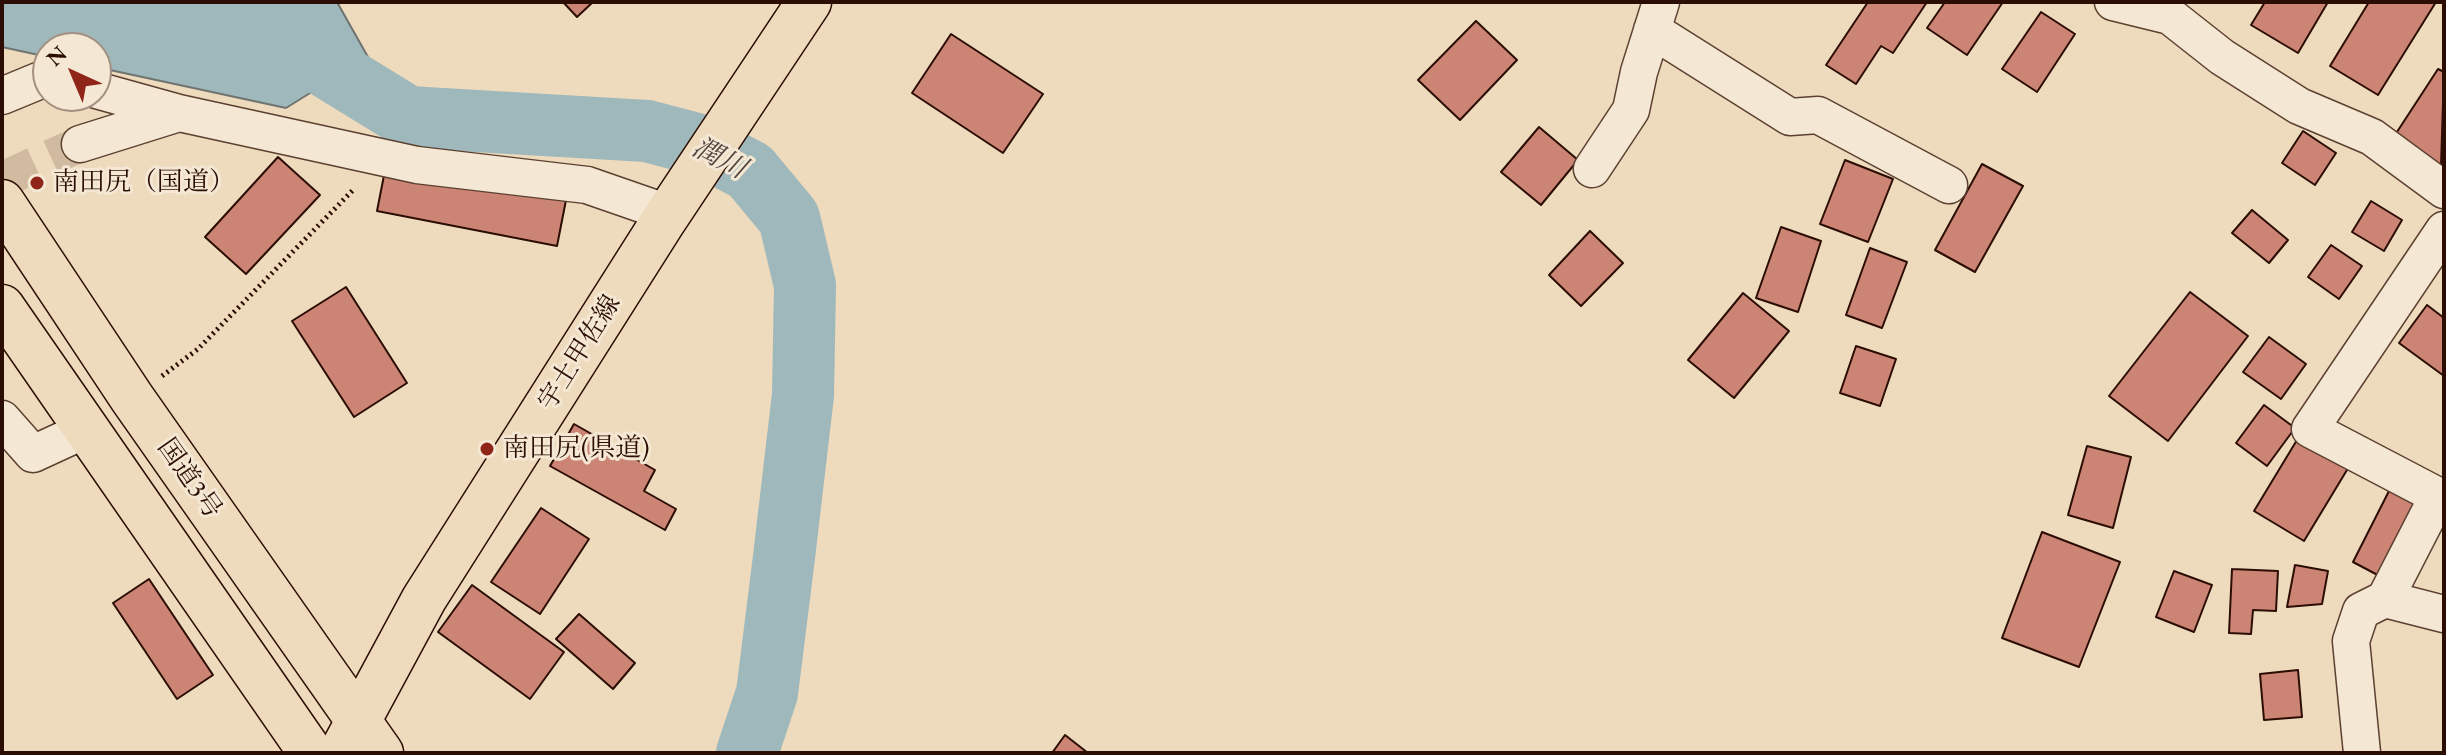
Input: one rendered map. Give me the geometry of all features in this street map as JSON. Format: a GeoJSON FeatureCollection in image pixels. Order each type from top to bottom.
{"type":"FeatureCollection","features":[{"type":"Feature","properties":{"kind":"main road","name":"宇土甲佐線"},"geometry":{"type":"LineString","coordinates":[[360,742],[424,599],[664,220],[809,2]]}},
{"type":"Feature","properties":{"kind":"main road","name":"国道3号"},"geometry":{"type":"LineString","coordinates":[[2,202],[360,742]]}},
{"type":"Feature","properties":{"kind":"main road"},"geometry":{"type":"LineString","coordinates":[[2,307],[311,753]]}},
{"type":"Feature","properties":{"kind":"street"},"geometry":{"type":"LineString","coordinates":[[2113,2],[2170,16],[2222,57],[2299,106],[2372,137],[2444,190]]}},
{"type":"Feature","properties":{"kind":"street"},"geometry":{"type":"LineString","coordinates":[[1592,169],[1631,110],[1656,16],[1790,117],[1818,115],[1949,185]]}},
{"type":"Feature","properties":{"kind":"street"},"geometry":{"type":"LineString","coordinates":[[2,96],[32,84]]}},
{"type":"Feature","properties":{"kind":"street"},"geometry":{"type":"LineString","coordinates":[[112,94],[179,113],[384,157],[587,185],[662,211],[664,220]]}},
{"type":"Feature","properties":{"kind":"street"},"geometry":{"type":"LineString","coordinates":[[80,144],[179,113]]}},
{"type":"Feature","properties":{"kind":"street"},"geometry":{"type":"LineString","coordinates":[[2362,753],[2351,641],[2361,611],[2385,599],[2438,496],[2310,429],[2444,230]]}},
{"type":"Feature","properties":{"kind":"street"},"geometry":{"type":"LineString","coordinates":[[2,419],[33,454],[85,430]]}},
{"type":"Feature","properties":{"kind":"street"},"geometry":{"type":"LineString","coordinates":[[2385,599],[2444,614]]}},
{"type":"Feature","properties":{"kind":"path"},"geometry":{"type":"LineString","coordinates":[[132,398],[198,349],[384,157]]}},
{"type":"Feature","properties":{"kind":"water"},"geometry":{"type":"Polygon","coordinates":[[[2,2],[337,2],[368,57],[286,108],[112,70],[112,32],[32,32],[32,54],[2,47],[2,2]]]}},
{"type":"Feature","properties":{"kind":"building"},"geometry":{"type":"Polygon","coordinates":[[[563,2],[593,2],[577,17],[563,2]]]}},
{"type":"Feature","properties":{"kind":"building"},"geometry":{"type":"Polygon","coordinates":[[[1868,2],[1927,2],[1893,53],[1881,46],[1856,84],[1826,65],[1868,2]]]}},
{"type":"Feature","properties":{"kind":"building"},"geometry":{"type":"Polygon","coordinates":[[[1945,2],[2003,2],[1967,55],[1927,28],[1945,2]]]}},
{"type":"Feature","properties":{"kind":"building"},"geometry":{"type":"Polygon","coordinates":[[[2265,2],[2328,2],[2298,53],[2251,25],[2265,2]]]}},
{"type":"Feature","properties":{"kind":"building"},"geometry":{"type":"Polygon","coordinates":[[[2369,2],[2436,2],[2378,95],[2330,66],[2369,2]]]}},
{"type":"Feature","properties":{"kind":"building"},"geometry":{"type":"Polygon","coordinates":[[[2041,12],[2075,34],[2037,92],[2002,69],[2041,12]]]}},
{"type":"Feature","properties":{"kind":"building"},"geometry":{"type":"Polygon","coordinates":[[[1476,21],[1517,60],[1460,120],[1418,80],[1476,21]]]}},
{"type":"Feature","properties":{"kind":"building"},"geometry":{"type":"Polygon","coordinates":[[[951,34],[1043,94],[1003,153],[912,93],[951,34]]]}},
{"type":"Feature","properties":{"kind":"building"},"geometry":{"type":"Polygon","coordinates":[[[2438,69],[2444,72],[2441,166],[2395,135],[2438,69]]]}},
{"type":"Feature","properties":{"kind":"building"},"geometry":{"type":"Polygon","coordinates":[[[1539,127],[1578,160],[1541,205],[1501,172],[1539,127]]]}},
{"type":"Feature","properties":{"kind":"building"},"geometry":{"type":"Polygon","coordinates":[[[2303,131],[2336,153],[2315,185],[2282,163],[2303,131]]]}},
{"type":"Feature","properties":{"kind":"building"},"geometry":{"type":"Polygon","coordinates":[[[278,157],[320,195],[246,274],[205,237],[278,157]]]}},
{"type":"Feature","properties":{"kind":"building"},"geometry":{"type":"Polygon","coordinates":[[[387,160],[567,195],[557,246],[377,211],[387,160]]]}},
{"type":"Feature","properties":{"kind":"building"},"geometry":{"type":"Polygon","coordinates":[[[1845,160],[1893,179],[1868,242],[1820,224],[1845,160]]]}},
{"type":"Feature","properties":{"kind":"building"},"geometry":{"type":"Polygon","coordinates":[[[1982,164],[2023,186],[1975,272],[1935,250],[1982,164]]]}},
{"type":"Feature","properties":{"kind":"building"},"geometry":{"type":"Polygon","coordinates":[[[2371,201],[2402,220],[2384,251],[2352,232],[2371,201]]]}},
{"type":"Feature","properties":{"kind":"building"},"geometry":{"type":"Polygon","coordinates":[[[2252,210],[2288,240],[2269,263],[2232,233],[2252,210]]]}},
{"type":"Feature","properties":{"kind":"building"},"geometry":{"type":"Polygon","coordinates":[[[1781,227],[1821,241],[1798,312],[1756,298],[1781,227]]]}},
{"type":"Feature","properties":{"kind":"building"},"geometry":{"type":"Polygon","coordinates":[[[1590,231],[1623,263],[1581,306],[1549,275],[1590,231]]]}},
{"type":"Feature","properties":{"kind":"building"},"geometry":{"type":"Polygon","coordinates":[[[2331,245],[2362,266],[2339,299],[2308,277],[2331,245]]]}},
{"type":"Feature","properties":{"kind":"building"},"geometry":{"type":"Polygon","coordinates":[[[1870,248],[1907,262],[1882,328],[1846,315],[1870,248]]]}},
{"type":"Feature","properties":{"kind":"building"},"geometry":{"type":"Polygon","coordinates":[[[346,287],[407,383],[354,417],[292,321],[346,287]]]}},
{"type":"Feature","properties":{"kind":"building"},"geometry":{"type":"Polygon","coordinates":[[[2190,292],[2248,336],[2168,441],[2109,396],[2190,292]]]}},
{"type":"Feature","properties":{"kind":"building"},"geometry":{"type":"Polygon","coordinates":[[[1743,293],[1789,331],[1734,398],[1688,360],[1743,293]]]}},
{"type":"Feature","properties":{"kind":"building"},"geometry":{"type":"Polygon","coordinates":[[[2427,305],[2444,318],[2444,376],[2399,343],[2427,305]]]}},
{"type":"Feature","properties":{"kind":"building"},"geometry":{"type":"Polygon","coordinates":[[[2269,337],[2306,364],[2281,399],[2243,372],[2269,337]]]}},
{"type":"Feature","properties":{"kind":"building"},"geometry":{"type":"Polygon","coordinates":[[[1856,346],[1896,359],[1880,406],[1840,393],[1856,346]]]}},
{"type":"Feature","properties":{"kind":"building"},"geometry":{"type":"Polygon","coordinates":[[[2264,405],[2295,428],[2267,466],[2236,443],[2264,405]]]}},
{"type":"Feature","properties":{"kind":"building"},"geometry":{"type":"Polygon","coordinates":[[[574,424],[655,470],[644,491],[676,509],[665,530],[550,466],[574,424]]]}},
{"type":"Feature","properties":{"kind":"building"},"geometry":{"type":"Polygon","coordinates":[[[2300,435],[2350,465],[2304,541],[2254,511],[2300,435]]]}},
{"type":"Feature","properties":{"kind":"building"},"geometry":{"type":"Polygon","coordinates":[[[2087,446],[2131,457],[2113,528],[2068,515],[2087,446]]]}},
{"type":"Feature","properties":{"kind":"building"},"geometry":{"type":"Polygon","coordinates":[[[2390,489],[2426,507],[2389,581],[2353,562],[2390,489]]]}},
{"type":"Feature","properties":{"kind":"building"},"geometry":{"type":"Polygon","coordinates":[[[541,508],[589,539],[540,614],[491,582],[541,508]]]}},
{"type":"Feature","properties":{"kind":"building"},"geometry":{"type":"Polygon","coordinates":[[[2042,532],[2120,562],[2079,667],[2002,638],[2042,532]]]}},
{"type":"Feature","properties":{"kind":"building"},"geometry":{"type":"Polygon","coordinates":[[[2295,565],[2328,571],[2322,604],[2287,607],[2295,565]]]}},
{"type":"Feature","properties":{"kind":"building"},"geometry":{"type":"Polygon","coordinates":[[[2232,569],[2278,571],[2276,611],[2253,610],[2251,634],[2229,633],[2232,569]]]}},
{"type":"Feature","properties":{"kind":"building"},"geometry":{"type":"Polygon","coordinates":[[[2174,571],[2212,585],[2194,632],[2156,617],[2174,571]]]}},
{"type":"Feature","properties":{"kind":"building"},"geometry":{"type":"Polygon","coordinates":[[[149,579],[213,675],[177,699],[113,603],[149,579]]]}},
{"type":"Feature","properties":{"kind":"building"},"geometry":{"type":"Polygon","coordinates":[[[472,585],[564,652],[530,699],[438,632],[472,585]]]}},
{"type":"Feature","properties":{"kind":"building"},"geometry":{"type":"Polygon","coordinates":[[[579,614],[635,663],[613,689],[556,639],[579,614]]]}},
{"type":"Feature","properties":{"kind":"building"},"geometry":{"type":"Polygon","coordinates":[[[2298,670],[2302,717],[2264,720],[2260,674],[2298,670]]]}},
{"type":"Feature","properties":{"kind":"building"},"geometry":{"type":"Polygon","coordinates":[[[1065,735],[1088,753],[1052,753],[1065,735]]]}},
{"type":"Feature","properties":{"kind":"waterway","name":"潤川"},"geometry":{"type":"LineString","coordinates":[[115,2],[289,44],[408,117],[647,131],[700,145],[750,171],[789,218],[805,285],[803,395],[784,557],[767,693],[747,753]]}},
{"type":"Feature","properties":{"kind":"tunnel"},"geometry":{"type":"LineString","coordinates":[[2,180],[80,144]]}},
{"type":"Feature","properties":{"kind":"place","name":"南田尻（国道）"},"geometry":{"type":"Point","coordinates":[37,183]}},
{"type":"Feature","properties":{"kind":"place","name":"南田尻(県道)"},"geometry":{"type":"Point","coordinates":[487,449]}}]}
